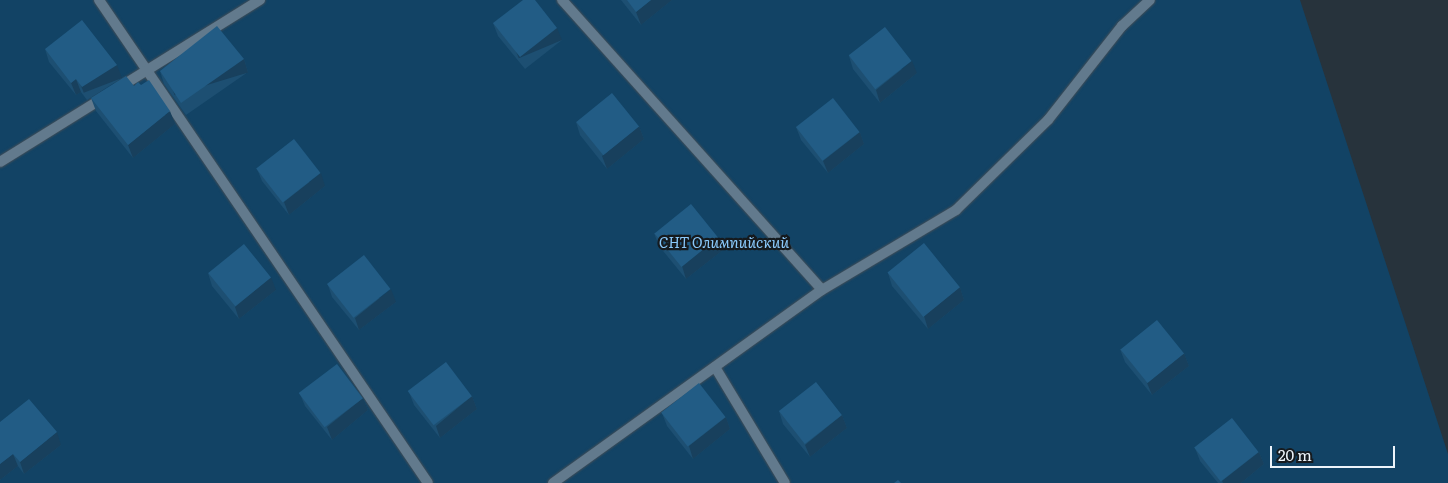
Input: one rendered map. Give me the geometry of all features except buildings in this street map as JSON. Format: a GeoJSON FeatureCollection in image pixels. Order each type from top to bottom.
{"type":"FeatureCollection","features":[{"type":"Feature","properties":{"kind":"street"},"geometry":{"type":"LineString","coordinates":[[100,0],[146,71],[428,483]]}},
{"type":"Feature","properties":{"kind":"street"},"geometry":{"type":"LineString","coordinates":[[0,162],[260,0]]}},
{"type":"Feature","properties":{"kind":"street"},"geometry":{"type":"LineString","coordinates":[[562,0],[822,290]]}},
{"type":"Feature","properties":{"kind":"street"},"geometry":{"type":"LineString","coordinates":[[552,483],[822,290],[956,210],[1048,120],[1122,26],[1150,0]]}},
{"type":"Feature","properties":{"kind":"street"},"geometry":{"type":"LineString","coordinates":[[714,367],[785,483]]}},
{"type":"Feature","properties":{"kind":"green space","name":"СНТ Олимпийский"},"geometry":{"type":"Polygon","coordinates":[[[0,0],[1300,0],[1448,454],[1448,483],[0,483],[0,0]]]}}]}
